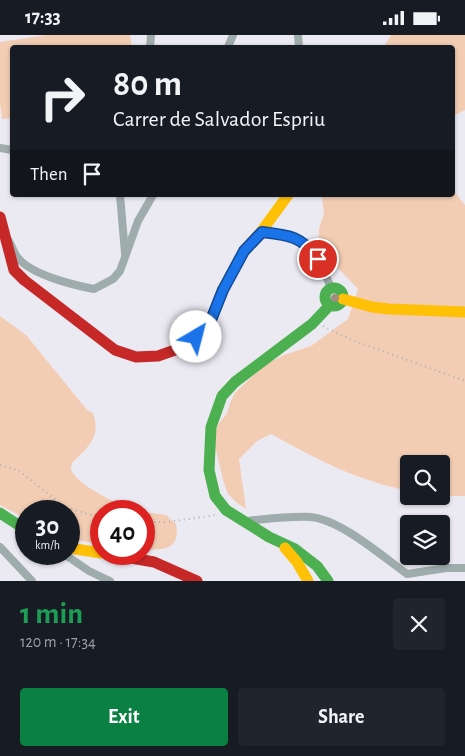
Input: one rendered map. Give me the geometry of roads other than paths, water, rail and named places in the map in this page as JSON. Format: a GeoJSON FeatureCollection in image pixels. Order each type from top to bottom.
{"type":"FeatureCollection","features":[{"type":"Feature","properties":{"kind":"street"},"geometry":{"type":"LineString","coordinates":[[120,197],[125,257]]}},
{"type":"Feature","properties":{"kind":"street"},"geometry":{"type":"LineString","coordinates":[[5,234],[18,258],[32,269],[68,284],[94,289],[113,279],[120,271],[138,221],[152,197]]}},
{"type":"Feature","properties":{"kind":"street"},"geometry":{"type":"LineString","coordinates":[[0,217],[14,270],[115,350],[136,357],[158,356],[175,350],[196,337],[211,320],[223,290],[244,251],[262,232],[287,197]]}},
{"type":"Feature","properties":{"kind":"street"},"geometry":{"type":"LineString","coordinates":[[262,232],[287,236],[305,243],[318,259],[331,288]]}},
{"type":"Feature","properties":{"kind":"street"},"geometry":{"type":"LineString","coordinates":[[331,288],[341,291],[343,299],[340,305],[333,306],[325,300],[326,293],[331,288]]}},
{"type":"Feature","properties":{"kind":"street"},"geometry":{"type":"LineString","coordinates":[[343,299],[372,307],[389,309],[465,312]]}},
{"type":"Feature","properties":{"kind":"street"},"geometry":{"type":"LineString","coordinates":[[328,581],[317,567],[295,549],[274,539],[226,509],[215,496],[209,470],[211,427],[222,396],[235,382],[312,324],[330,305]]}},
{"type":"Feature","properties":{"kind":"street"},"geometry":{"type":"LineString","coordinates":[[0,513],[15,523]]}},
{"type":"Feature","properties":{"kind":"street"},"geometry":{"type":"LineString","coordinates":[[244,521],[284,517],[312,517],[341,527],[416,581]]}},
{"type":"Feature","properties":{"kind":"street"},"geometry":{"type":"LineString","coordinates":[[274,539],[297,562],[308,581]]}},
{"type":"Feature","properties":{"kind":"street"},"geometry":{"type":"LineString","coordinates":[[0,547],[32,581]]}},
{"type":"Feature","properties":{"kind":"street"},"geometry":{"type":"LineString","coordinates":[[306,557],[312,570],[313,581]]}},
{"type":"Feature","properties":{"kind":"street"},"geometry":{"type":"LineString","coordinates":[[155,562],[197,581]]}},
{"type":"Feature","properties":{"kind":"street"},"geometry":{"type":"LineString","coordinates":[[80,565],[110,581]]}},
{"type":"Feature","properties":{"kind":"street"},"geometry":{"type":"LineString","coordinates":[[407,574],[446,568],[465,568]]}}]}
